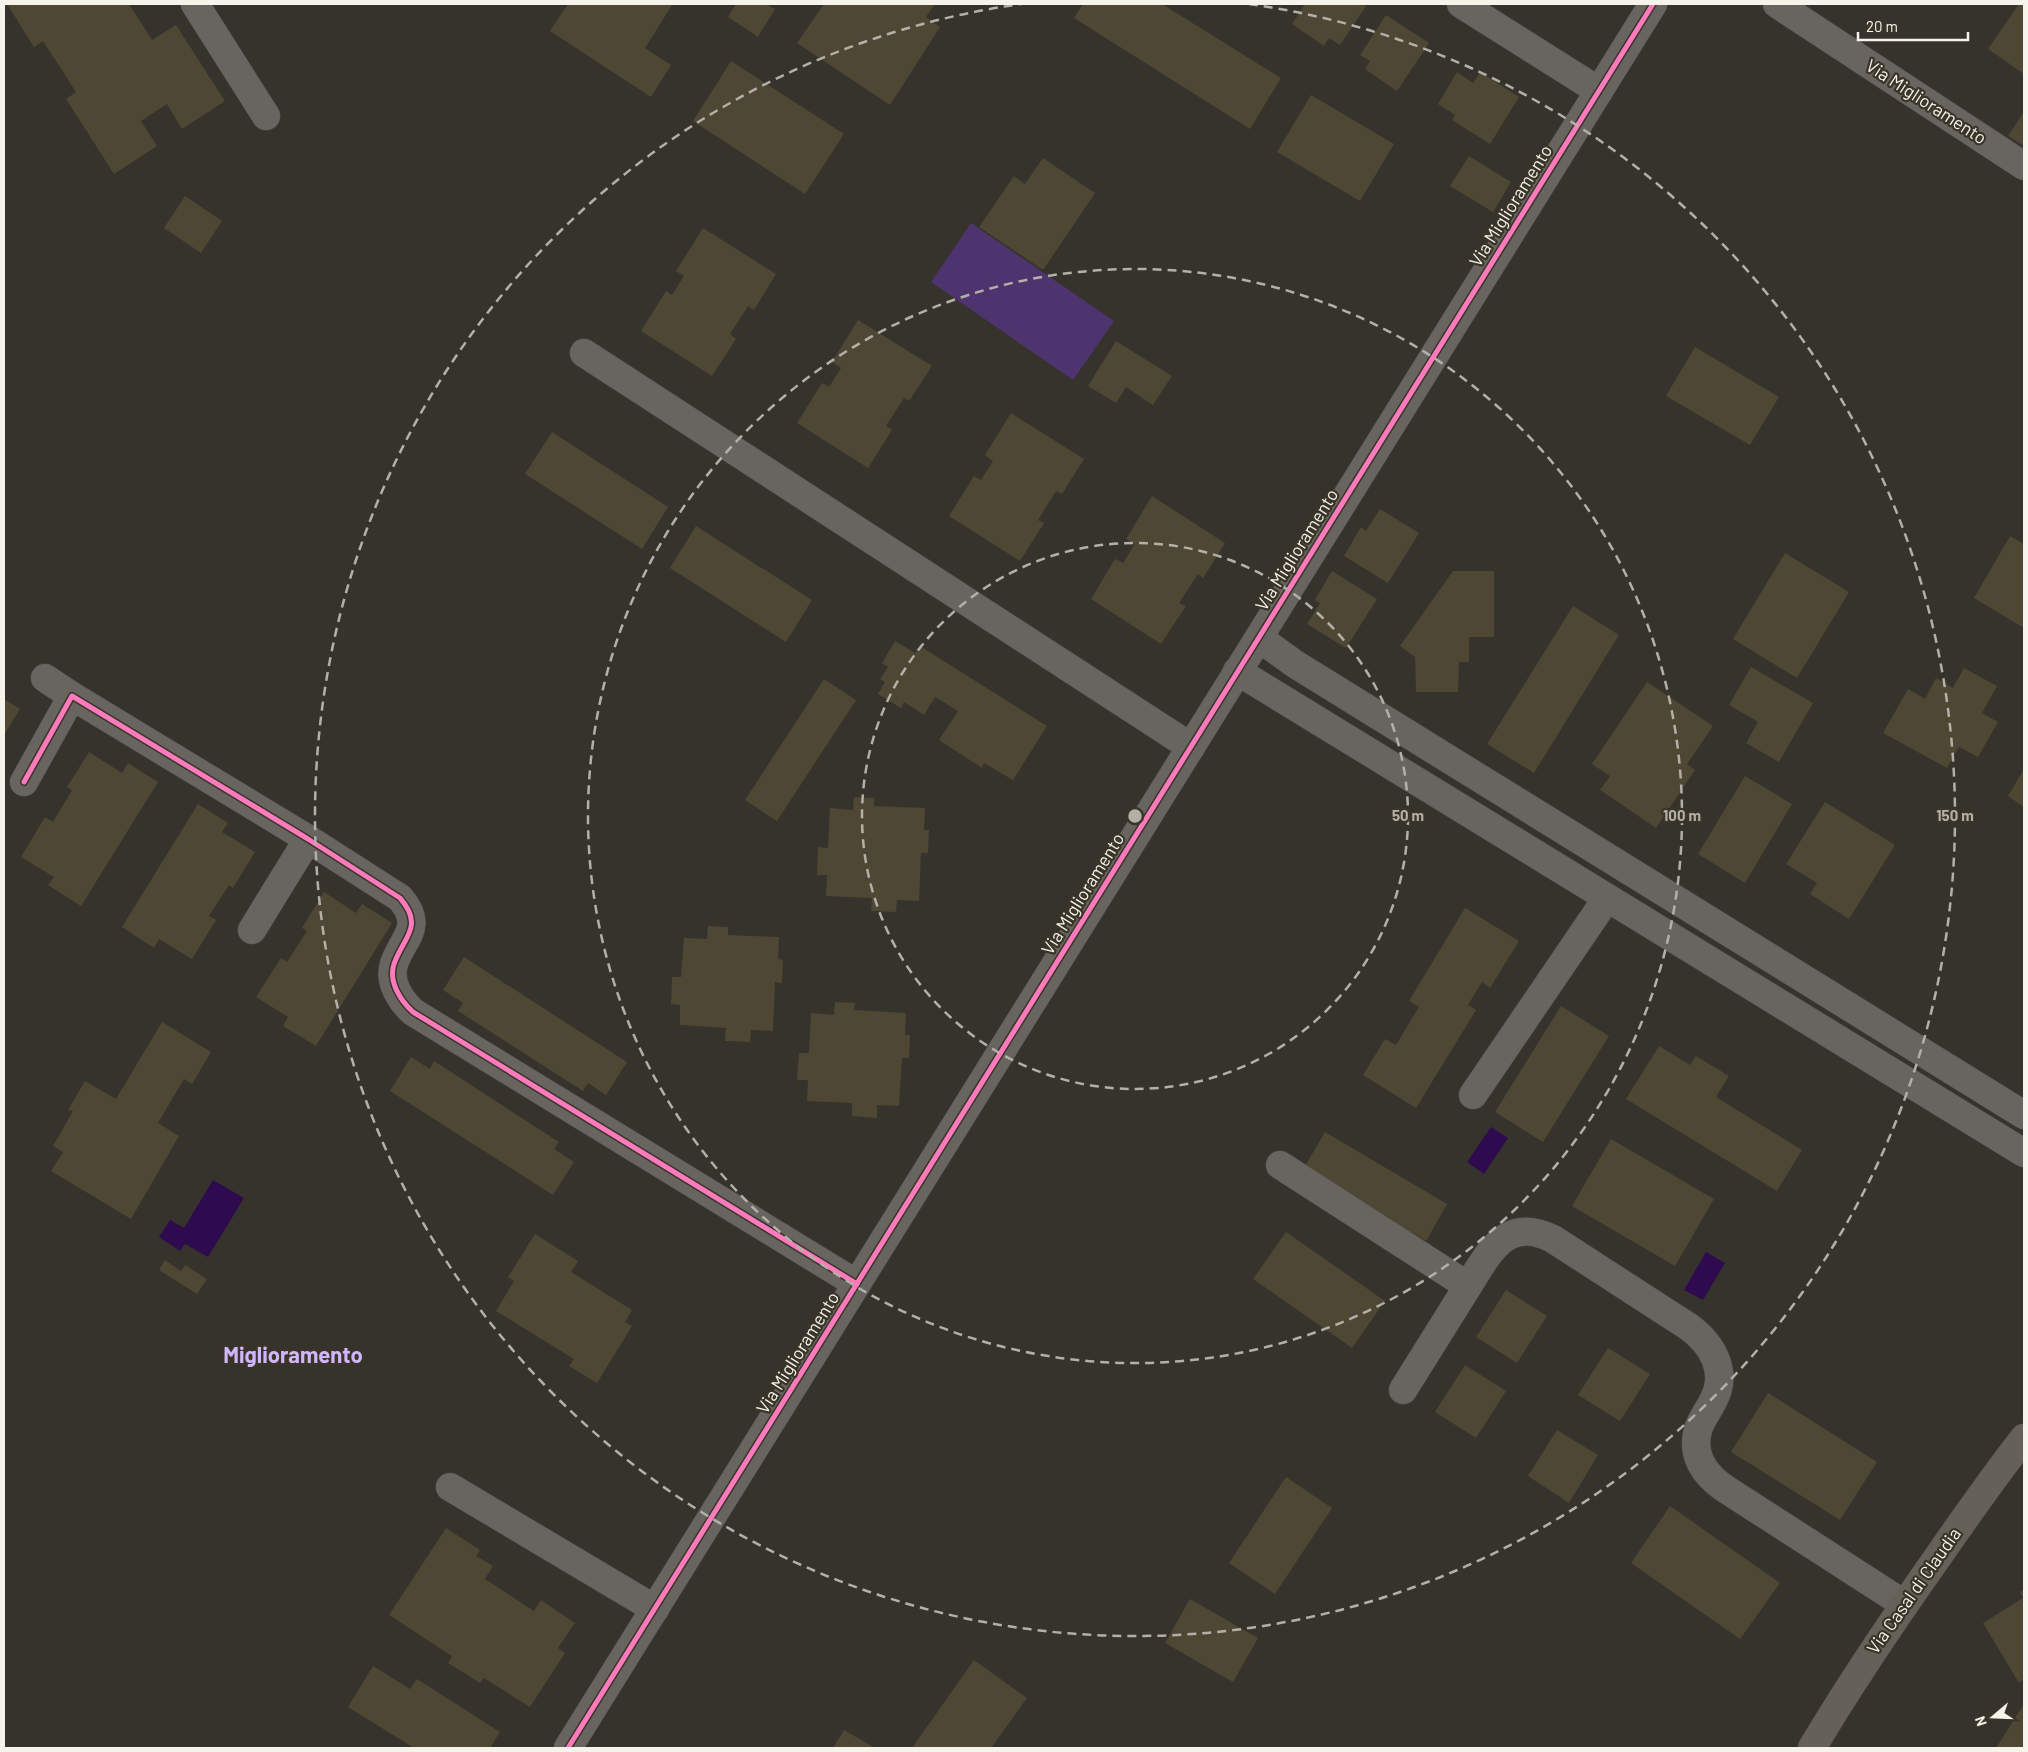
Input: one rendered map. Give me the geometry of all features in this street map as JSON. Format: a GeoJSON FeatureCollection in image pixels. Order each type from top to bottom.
{"type":"FeatureCollection","features":[{"type":"Feature","properties":{"kind":"street"},"geometry":{"type":"LineString","coordinates":[[195,4],[266,116]]}},
{"type":"Feature","properties":{"kind":"street"},"geometry":{"type":"LineString","coordinates":[[1461,4],[1599,91]]}},
{"type":"Feature","properties":{"kind":"street","name":"Via Miglioramento"},"geometry":{"type":"LineString","coordinates":[[568,1748],[1653,4]]}},
{"type":"Feature","properties":{"kind":"street","name":"Via Miglioramento"},"geometry":{"type":"LineString","coordinates":[[1777,4],[2024,166]]}},
{"type":"Feature","properties":{"kind":"street"},"geometry":{"type":"LineString","coordinates":[[584,353],[1192,746]]}},
{"type":"Feature","properties":{"kind":"street"},"geometry":{"type":"LineString","coordinates":[[1259,638],[1304,669],[2024,1115]]}},
{"type":"Feature","properties":{"kind":"street"},"geometry":{"type":"LineString","coordinates":[[1237,671],[2024,1153]]}},
{"type":"Feature","properties":{"kind":"street"},"geometry":{"type":"LineString","coordinates":[[45,678],[392,892],[407,906],[411,923],[410,934],[394,965],[393,973],[397,992],[401,1000],[413,1012],[857,1284]]}},
{"type":"Feature","properties":{"kind":"street"},"geometry":{"type":"LineString","coordinates":[[24,782],[72,696]]}},
{"type":"Feature","properties":{"kind":"street"},"geometry":{"type":"LineString","coordinates":[[252,930],[308,839]]}},
{"type":"Feature","properties":{"kind":"street"},"geometry":{"type":"LineString","coordinates":[[1474,1095],[1607,898]]}},
{"type":"Feature","properties":{"kind":"street"},"geometry":{"type":"LineString","coordinates":[[1280,1166],[1468,1286]]}},
{"type":"Feature","properties":{"kind":"street"},"geometry":{"type":"LineString","coordinates":[[1403,1390],[1495,1245],[1506,1236],[1518,1231],[1542,1234],[1553,1239],[1689,1326],[1708,1344],[1718,1364],[1718,1387],[1715,1397],[1697,1430],[1696,1443],[1697,1454],[1707,1474],[1724,1488],[1904,1604]]}},
{"type":"Feature","properties":{"kind":"street","name":"Via Casal di Claudia"},"geometry":{"type":"LineString","coordinates":[[1812,1748],[1860,1670],[1904,1604],[2024,1438]]}},
{"type":"Feature","properties":{"kind":"street"},"geometry":{"type":"LineString","coordinates":[[450,1487],[655,1609]]}},
{"type":"Feature","properties":{"kind":"shaded area"},"geometry":{"type":"Polygon","coordinates":[[[971,223],[1114,321],[1073,380],[931,282],[971,223]]]}},
{"type":"Feature","properties":{"kind":"shaded area"},"geometry":{"type":"Polygon","coordinates":[[[1491,1127],[1508,1138],[1484,1174],[1467,1162],[1491,1127]]]}},
{"type":"Feature","properties":{"kind":"shaded area"},"geometry":{"type":"Polygon","coordinates":[[[213,1180],[244,1198],[208,1257],[185,1244],[180,1251],[159,1237],[170,1220],[184,1228],[213,1180]]]}},
{"type":"Feature","properties":{"kind":"shaded area"},"geometry":{"type":"Polygon","coordinates":[[[1706,1252],[1725,1263],[1703,1300],[1684,1290],[1706,1252]]]}},
{"type":"Feature","properties":{"kind":"building"},"geometry":{"type":"Polygon","coordinates":[[[7,4],[129,4],[152,40],[176,25],[225,101],[182,129],[167,104],[141,121],[157,146],[114,174],[66,99],[76,92],[43,41],[34,47],[7,4]]]}},
{"type":"Feature","properties":{"kind":"building"},"geometry":{"type":"Polygon","coordinates":[[[568,4],[672,5],[645,48],[671,65],[651,97],[550,31],[568,4]]]}},
{"type":"Feature","properties":{"kind":"building"},"geometry":{"type":"Polygon","coordinates":[[[736,4],[766,4],[775,9],[758,37],[728,17],[736,4]]]}},
{"type":"Feature","properties":{"kind":"building"},"geometry":{"type":"Polygon","coordinates":[[[824,4],[935,4],[926,17],[940,27],[890,105],[797,43],[824,4]]]}},
{"type":"Feature","properties":{"kind":"building"},"geometry":{"type":"Polygon","coordinates":[[[1083,4],[1162,4],[1281,78],[1250,129],[1074,18],[1083,4]]]}},
{"type":"Feature","properties":{"kind":"building"},"geometry":{"type":"Polygon","coordinates":[[[1305,4],[1363,4],[1366,6],[1340,45],[1329,38],[1324,46],[1292,24],[1305,4]]]}},
{"type":"Feature","properties":{"kind":"building"},"geometry":{"type":"Polygon","coordinates":[[[2019,4],[2024,4],[2024,74],[1988,49],[2019,4]]]}},
{"type":"Feature","properties":{"kind":"building"},"geometry":{"type":"Polygon","coordinates":[[[1386,15],[1429,43],[1397,91],[1365,69],[1370,61],[1360,55],[1386,15]]]}},
{"type":"Feature","properties":{"kind":"building"},"geometry":{"type":"Polygon","coordinates":[[[731,61],[844,134],[805,194],[693,121],[731,61]]]}},
{"type":"Feature","properties":{"kind":"building"},"geometry":{"type":"Polygon","coordinates":[[[1457,72],[1473,83],[1480,72],[1519,97],[1490,144],[1452,120],[1455,115],[1438,104],[1457,72]]]}},
{"type":"Feature","properties":{"kind":"building"},"geometry":{"type":"Polygon","coordinates":[[[1311,95],[1394,144],[1360,201],[1277,152],[1311,95]]]}},
{"type":"Feature","properties":{"kind":"building"},"geometry":{"type":"Polygon","coordinates":[[[2024,112],[2024,146],[2008,136],[2024,112]]]}},
{"type":"Feature","properties":{"kind":"building"},"geometry":{"type":"Polygon","coordinates":[[[1469,156],[1511,182],[1493,212],[1450,186],[1469,156]]]}},
{"type":"Feature","properties":{"kind":"building"},"geometry":{"type":"Polygon","coordinates":[[[1043,158],[1095,193],[1043,270],[979,227],[1014,176],[1025,184],[1043,158]]]}},
{"type":"Feature","properties":{"kind":"building"},"geometry":{"type":"Polygon","coordinates":[[[185,196],[222,221],[201,253],[164,228],[185,196]]]}},
{"type":"Feature","properties":{"kind":"building"},"geometry":{"type":"Polygon","coordinates":[[[703,228],[776,274],[754,310],[748,306],[730,334],[736,339],[712,376],[641,331],[666,291],[672,295],[684,276],[676,271],[703,228]]]}},
{"type":"Feature","properties":{"kind":"building"},"geometry":{"type":"Polygon","coordinates":[[[858,320],[932,366],[909,401],[904,398],[886,426],[892,430],[868,468],[797,423],[822,383],[829,387],[841,368],[832,362],[858,320]]]}},
{"type":"Feature","properties":{"kind":"building"},"geometry":{"type":"Polygon","coordinates":[[[1116,341],[1172,376],[1153,405],[1126,387],[1116,403],[1088,386],[1116,341]]]}},
{"type":"Feature","properties":{"kind":"building"},"geometry":{"type":"Polygon","coordinates":[[[1695,347],[1779,397],[1750,445],[1666,396],[1695,347]]]}},
{"type":"Feature","properties":{"kind":"building"},"geometry":{"type":"Polygon","coordinates":[[[1011,413],[1084,459],[1062,494],[1056,491],[1038,520],[1044,523],[1020,561],[949,516],[974,476],[981,480],[993,461],[985,455],[1011,413]]]}},
{"type":"Feature","properties":{"kind":"building"},"geometry":{"type":"Polygon","coordinates":[[[552,432],[668,507],[642,549],[525,474],[552,432]]]}},
{"type":"Feature","properties":{"kind":"building"},"geometry":{"type":"Polygon","coordinates":[[[1152,496],[1225,543],[1203,578],[1198,574],[1179,603],[1186,606],[1161,644],[1091,599],[1115,559],[1123,563],[1135,544],[1126,539],[1152,496]]]}},
{"type":"Feature","properties":{"kind":"building"},"geometry":{"type":"Polygon","coordinates":[[[1380,509],[1419,533],[1388,583],[1344,556],[1361,527],[1366,531],[1380,509]]]}},
{"type":"Feature","properties":{"kind":"building"},"geometry":{"type":"Polygon","coordinates":[[[696,526],[812,600],[786,642],[670,568],[696,526]]]}},
{"type":"Feature","properties":{"kind":"building"},"geometry":{"type":"Polygon","coordinates":[[[2010,536],[2024,544],[2024,628],[1974,598],[2010,536]]]}},
{"type":"Feature","properties":{"kind":"building"},"geometry":{"type":"Polygon","coordinates":[[[1785,553],[1849,592],[1797,678],[1733,639],[1785,553]]]}},
{"type":"Feature","properties":{"kind":"building"},"geometry":{"type":"Polygon","coordinates":[[[1332,571],[1377,599],[1346,648],[1307,624],[1320,603],[1315,600],[1332,571]]]}},
{"type":"Feature","properties":{"kind":"building"},"geometry":{"type":"Polygon","coordinates":[[[1453,571],[1494,571],[1494,637],[1469,637],[1469,662],[1459,662],[1458,692],[1416,692],[1415,657],[1400,646],[1453,571]]]}},
{"type":"Feature","properties":{"kind":"building"},"geometry":{"type":"Polygon","coordinates":[[[1573,606],[1619,635],[1534,773],[1487,744],[1573,606]]]}},
{"type":"Feature","properties":{"kind":"building"},"geometry":{"type":"Polygon","coordinates":[[[895,641],[915,653],[920,646],[1047,726],[1013,780],[984,763],[982,768],[939,740],[958,711],[935,697],[924,715],[904,702],[901,708],[878,694],[885,682],[880,679],[888,667],[882,663],[895,641]]]}},
{"type":"Feature","properties":{"kind":"building"},"geometry":{"type":"Polygon","coordinates":[[[1751,667],[1813,703],[1779,762],[1746,743],[1758,722],[1729,705],[1751,667]]]}},
{"type":"Feature","properties":{"kind":"building"},"geometry":{"type":"Polygon","coordinates":[[[1964,668],[1997,686],[1982,713],[1998,722],[1978,757],[1959,747],[1947,768],[1883,733],[1908,689],[1925,699],[1936,678],[1953,688],[1964,668]]]}},
{"type":"Feature","properties":{"kind":"building"},"geometry":{"type":"Polygon","coordinates":[[[824,679],[856,700],[777,821],[745,800],[824,679]]]}},
{"type":"Feature","properties":{"kind":"building"},"geometry":{"type":"Polygon","coordinates":[[[1647,682],[1713,726],[1687,764],[1695,770],[1656,828],[1600,790],[1610,776],[1592,764],[1647,682]]]}},
{"type":"Feature","properties":{"kind":"building"},"geometry":{"type":"Polygon","coordinates":[[[4,699],[20,709],[4,735],[4,699]]]}},
{"type":"Feature","properties":{"kind":"building"},"geometry":{"type":"Polygon","coordinates":[[[89,752],[122,773],[128,763],[158,782],[81,906],[48,885],[54,877],[21,857],[45,817],[53,822],[72,790],[67,787],[89,752]]]}},
{"type":"Feature","properties":{"kind":"building"},"geometry":{"type":"Polygon","coordinates":[[[2024,769],[2024,807],[2008,796],[2024,769]]]}},
{"type":"Feature","properties":{"kind":"building"},"geometry":{"type":"Polygon","coordinates":[[[1745,776],[1792,804],[1745,883],[1698,854],[1745,776]]]}},
{"type":"Feature","properties":{"kind":"building"},"geometry":{"type":"Polygon","coordinates":[[[854,797],[874,798],[874,806],[925,808],[924,830],[929,830],[928,853],[921,853],[919,901],[897,900],[896,912],[871,911],[872,898],[826,896],[827,875],[817,875],[818,847],[828,848],[830,808],[853,810],[854,797]]]}},
{"type":"Feature","properties":{"kind":"building"},"geometry":{"type":"Polygon","coordinates":[[[1825,802],[1895,845],[1849,919],[1810,894],[1817,883],[1786,864],[1825,802]]]}},
{"type":"Feature","properties":{"kind":"building"},"geometry":{"type":"Polygon","coordinates":[[[198,804],[228,823],[222,832],[255,852],[233,888],[229,885],[209,916],[216,920],[192,959],[159,939],[154,948],[122,927],[198,804]]]}},
{"type":"Feature","properties":{"kind":"building"},"geometry":{"type":"Polygon","coordinates":[[[324,892],[356,913],[362,904],[392,923],[316,1046],[283,1026],[288,1017],[256,997],[281,958],[287,962],[307,931],[302,928],[324,892]]]}},
{"type":"Feature","properties":{"kind":"building"},"geometry":{"type":"Polygon","coordinates":[[[1465,908],[1519,941],[1490,988],[1482,982],[1468,1005],[1476,1010],[1416,1108],[1363,1075],[1385,1039],[1396,1045],[1419,1007],[1409,1001],[1465,908]]]}},
{"type":"Feature","properties":{"kind":"building"},"geometry":{"type":"Polygon","coordinates":[[[708,926],[728,927],[728,935],[779,937],[778,959],[783,960],[782,983],[775,982],[773,1031],[751,1030],[750,1042],[725,1041],[726,1028],[680,1025],[680,1005],[671,1004],[672,977],[681,977],[684,938],[707,939],[708,926]]]}},
{"type":"Feature","properties":{"kind":"building"},"geometry":{"type":"Polygon","coordinates":[[[464,957],[627,1062],[606,1095],[588,1083],[583,1091],[458,1011],[463,1003],[443,990],[464,957]]]}},
{"type":"Feature","properties":{"kind":"building"},"geometry":{"type":"Polygon","coordinates":[[[835,1002],[855,1003],[854,1010],[906,1013],[905,1035],[910,1035],[909,1058],[902,1058],[899,1106],[877,1105],[877,1118],[852,1116],[852,1103],[807,1101],[808,1080],[797,1080],[799,1053],[809,1053],[811,1013],[834,1015],[835,1002]]]}},
{"type":"Feature","properties":{"kind":"building"},"geometry":{"type":"Polygon","coordinates":[[[1561,1006],[1609,1036],[1543,1142],[1495,1112],[1561,1006]]]}},
{"type":"Feature","properties":{"kind":"building"},"geometry":{"type":"Polygon","coordinates":[[[162,1022],[211,1052],[192,1084],[184,1079],[158,1123],[179,1136],[131,1219],[51,1171],[63,1152],[53,1146],[73,1111],[68,1110],[85,1081],[116,1099],[162,1022]]]}},
{"type":"Feature","properties":{"kind":"building"},"geometry":{"type":"Polygon","coordinates":[[[1659,1046],[1690,1065],[1696,1056],[1729,1076],[1716,1097],[1802,1150],[1777,1191],[1626,1099],[1659,1046]]]}},
{"type":"Feature","properties":{"kind":"building"},"geometry":{"type":"Polygon","coordinates":[[[411,1057],[430,1069],[434,1061],[559,1142],[554,1149],[574,1162],[553,1195],[390,1091],[411,1057]]]}},
{"type":"Feature","properties":{"kind":"building"},"geometry":{"type":"Polygon","coordinates":[[[1325,1132],[1447,1204],[1426,1241],[1304,1168],[1325,1132]]]}},
{"type":"Feature","properties":{"kind":"building"},"geometry":{"type":"Polygon","coordinates":[[[1611,1139],[1714,1199],[1675,1266],[1572,1206],[1611,1139]]]}},
{"type":"Feature","properties":{"kind":"building"},"geometry":{"type":"Polygon","coordinates":[[[1286,1232],[1385,1301],[1352,1348],[1253,1279],[1286,1232]]]}},
{"type":"Feature","properties":{"kind":"building"},"geometry":{"type":"Polygon","coordinates":[[[535,1234],[578,1261],[571,1272],[632,1310],[625,1322],[632,1326],[597,1383],[569,1366],[574,1359],[496,1311],[514,1281],[508,1277],[535,1234]]]}},
{"type":"Feature","properties":{"kind":"building"},"geometry":{"type":"Polygon","coordinates":[[[165,1260],[181,1271],[185,1265],[207,1279],[197,1294],[159,1270],[165,1260]]]}},
{"type":"Feature","properties":{"kind":"building"},"geometry":{"type":"Polygon","coordinates":[[[1506,1290],[1547,1316],[1517,1363],[1476,1337],[1506,1290]]]}},
{"type":"Feature","properties":{"kind":"building"},"geometry":{"type":"Polygon","coordinates":[[[1608,1348],[1650,1374],[1620,1421],[1578,1395],[1608,1348]]]}},
{"type":"Feature","properties":{"kind":"building"},"geometry":{"type":"Polygon","coordinates":[[[1465,1365],[1506,1391],[1476,1438],[1435,1412],[1465,1365]]]}},
{"type":"Feature","properties":{"kind":"building"},"geometry":{"type":"Polygon","coordinates":[[[1768,1393],[1877,1462],[1840,1520],[1731,1452],[1768,1393]]]}},
{"type":"Feature","properties":{"kind":"building"},"geometry":{"type":"Polygon","coordinates":[[[1557,1430],[1598,1455],[1569,1503],[1528,1476],[1557,1430]]]}},
{"type":"Feature","properties":{"kind":"building"},"geometry":{"type":"Polygon","coordinates":[[[1286,1477],[1332,1508],[1275,1594],[1229,1563],[1286,1477]]]}},
{"type":"Feature","properties":{"kind":"building"},"geometry":{"type":"Polygon","coordinates":[[[1670,1506],[1780,1583],[1740,1639],[1631,1563],[1670,1506]]]}},
{"type":"Feature","properties":{"kind":"building"},"geometry":{"type":"Polygon","coordinates":[[[446,1528],[480,1550],[476,1556],[493,1566],[485,1579],[534,1611],[541,1600],[575,1623],[558,1648],[565,1653],[530,1707],[484,1678],[480,1683],[448,1663],[452,1656],[389,1615],[446,1528]]]}},
{"type":"Feature","properties":{"kind":"building"},"geometry":{"type":"Polygon","coordinates":[[[2024,1590],[2024,1679],[2019,1683],[1983,1623],[2023,1598],[2020,1592],[2024,1590]]]}},
{"type":"Feature","properties":{"kind":"building"},"geometry":{"type":"Polygon","coordinates":[[[1190,1599],[1258,1638],[1233,1682],[1165,1643],[1190,1599]]]}},
{"type":"Feature","properties":{"kind":"building"},"geometry":{"type":"Polygon","coordinates":[[[974,1660],[1027,1698],[991,1748],[912,1748],[974,1660]]]}},
{"type":"Feature","properties":{"kind":"building"},"geometry":{"type":"Polygon","coordinates":[[[373,1666],[410,1689],[417,1679],[500,1732],[490,1748],[414,1748],[348,1707],[373,1666]]]}},
{"type":"Feature","properties":{"kind":"building"},"geometry":{"type":"Polygon","coordinates":[[[2024,1704],[2024,1748],[1996,1748],[2024,1704]]]}},
{"type":"Feature","properties":{"kind":"building"},"geometry":{"type":"Polygon","coordinates":[[[844,1730],[875,1748],[833,1748],[844,1730]]]}},
{"type":"Feature","properties":{"kind":"cycle path"},"geometry":{"type":"LineString","coordinates":[[568,1748],[1653,4]]}},
{"type":"Feature","properties":{"kind":"cycle path"},"geometry":{"type":"LineString","coordinates":[[24,782],[72,696],[308,839],[400,898],[411,917],[411,925],[410,932],[394,964],[393,978],[400,997],[413,1012],[857,1284]]}},
{"type":"Feature","properties":{"kind":"district","name":"Miglioramento"},"geometry":{"type":"Point","coordinates":[293,1355]}}]}
